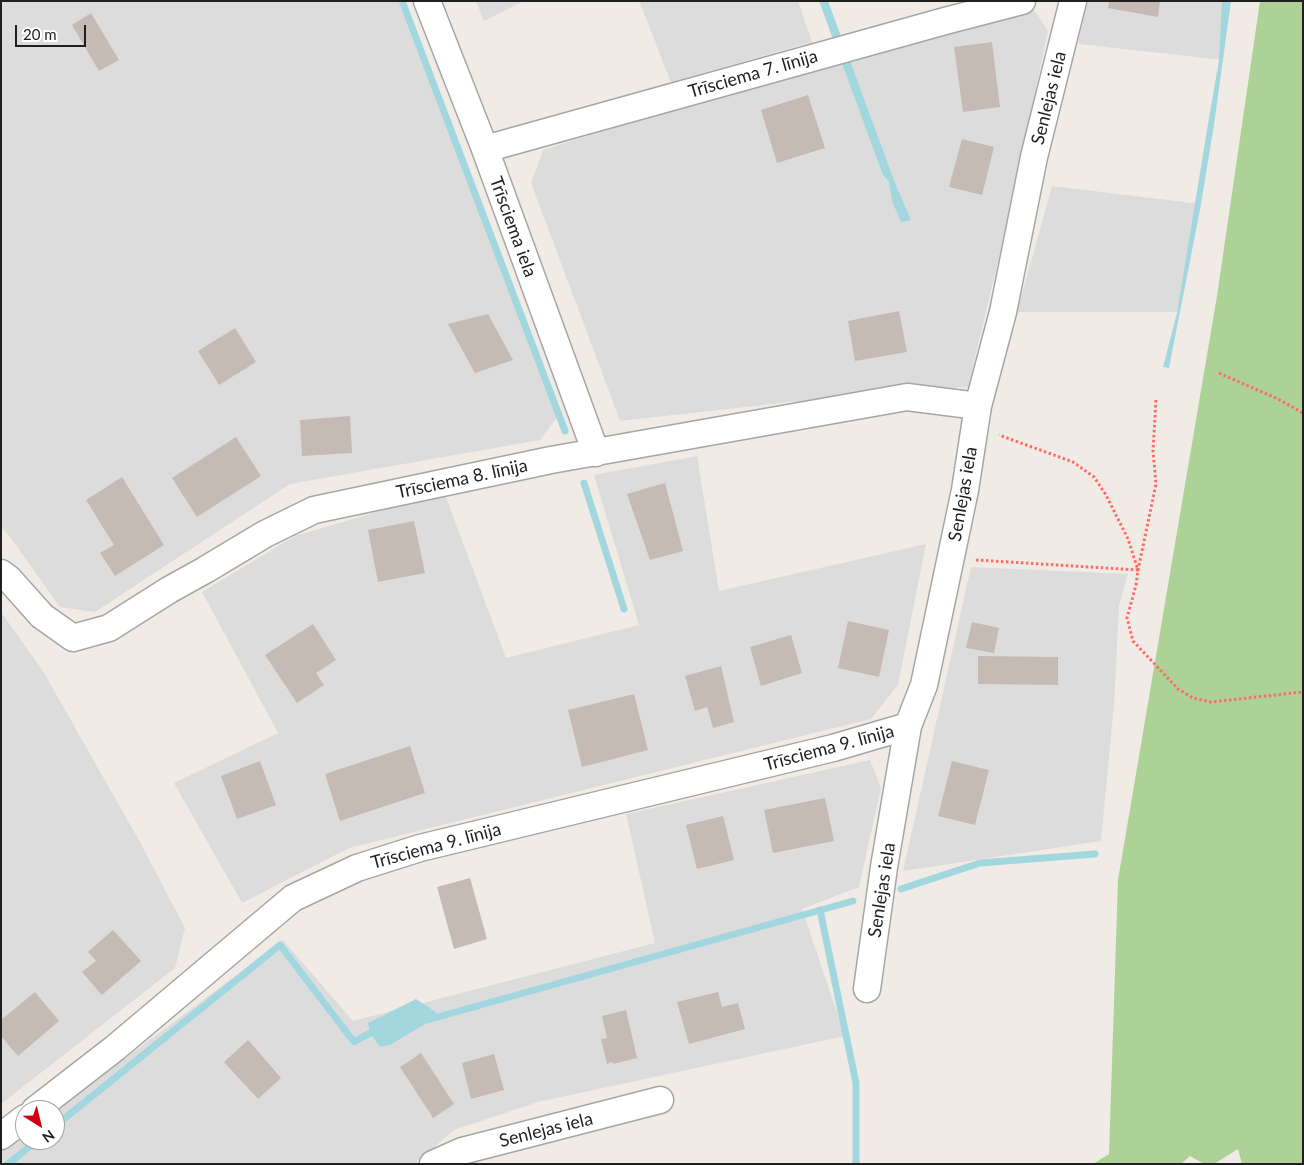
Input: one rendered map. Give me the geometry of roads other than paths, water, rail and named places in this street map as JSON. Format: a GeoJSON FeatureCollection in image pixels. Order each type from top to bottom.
{"type":"FeatureCollection","features":[{"type":"Feature","properties":{"kind":"street","name":"Trīsciema iela"},"geometry":{"type":"LineString","coordinates":[[428,1],[485,148],[596,453]]}},
{"type":"Feature","properties":{"kind":"street","name":"Trīsciema 7. līnija"},"geometry":{"type":"LineString","coordinates":[[485,148],[1022,1]]}},
{"type":"Feature","properties":{"kind":"street","name":"Senlejas iela"},"geometry":{"type":"LineString","coordinates":[[867,989],[884,867],[908,726],[924,685],[965,490],[976,416],[1003,312],[1034,158],[1073,1]]}},
{"type":"Feature","properties":{"kind":"street","name":"Trīsciema 8. līnija"},"geometry":{"type":"LineString","coordinates":[[1,573],[8,578],[42,616],[73,638],[109,628],[169,590],[265,534],[314,510],[551,460],[907,398],[976,416]]}},
{"type":"Feature","properties":{"kind":"street","name":"Trīsciema 9. līnija"},"geometry":{"type":"LineString","coordinates":[[48,1100],[115,1048],[293,898],[357,868],[420,848],[833,748],[908,726]]}},
{"type":"Feature","properties":{"kind":"street","name":"Senlejas iela"},"geometry":{"type":"LineString","coordinates":[[433,1164],[462,1152],[660,1100]]}},
{"type":"Feature","properties":{"kind":"street"},"geometry":{"type":"LineString","coordinates":[[1,1136],[15,1126]]}},
{"type":"Feature","properties":{"kind":"water"},"geometry":{"type":"Polygon","coordinates":[[[819,1],[828,1],[895,183],[911,220],[901,222],[892,201],[889,182],[883,175],[819,1]]]}},
{"type":"Feature","properties":{"kind":"water"},"geometry":{"type":"Polygon","coordinates":[[[1222,1],[1231,1],[1214,125],[1201,204],[1169,368],[1163,367],[1177,313],[1219,60],[1222,1]]]}},
{"type":"Feature","properties":{"kind":"water"},"geometry":{"type":"Polygon","coordinates":[[[416,999],[436,1012],[435,1018],[390,1045],[380,1047],[370,1033],[368,1023],[416,999]]]}},
{"type":"Feature","properties":{"kind":"waterway"},"geometry":{"type":"LineString","coordinates":[[402,1],[565,431]]}},
{"type":"Feature","properties":{"kind":"waterway"},"geometry":{"type":"LineString","coordinates":[[584,483],[624,609]]}},
{"type":"Feature","properties":{"kind":"waterway"},"geometry":{"type":"LineString","coordinates":[[901,889],[980,863],[1095,854]]}},
{"type":"Feature","properties":{"kind":"waterway"},"geometry":{"type":"LineString","coordinates":[[427,1020],[853,901]]}},
{"type":"Feature","properties":{"kind":"waterway"},"geometry":{"type":"LineString","coordinates":[[820,910],[856,1083],[856,1164]]}},
{"type":"Feature","properties":{"kind":"waterway"},"geometry":{"type":"LineString","coordinates":[[65,1118],[280,945],[354,1042],[377,1031]]}},
{"type":"Feature","properties":{"kind":"waterway"},"geometry":{"type":"LineString","coordinates":[[8,1164],[26,1150]]}}]}
